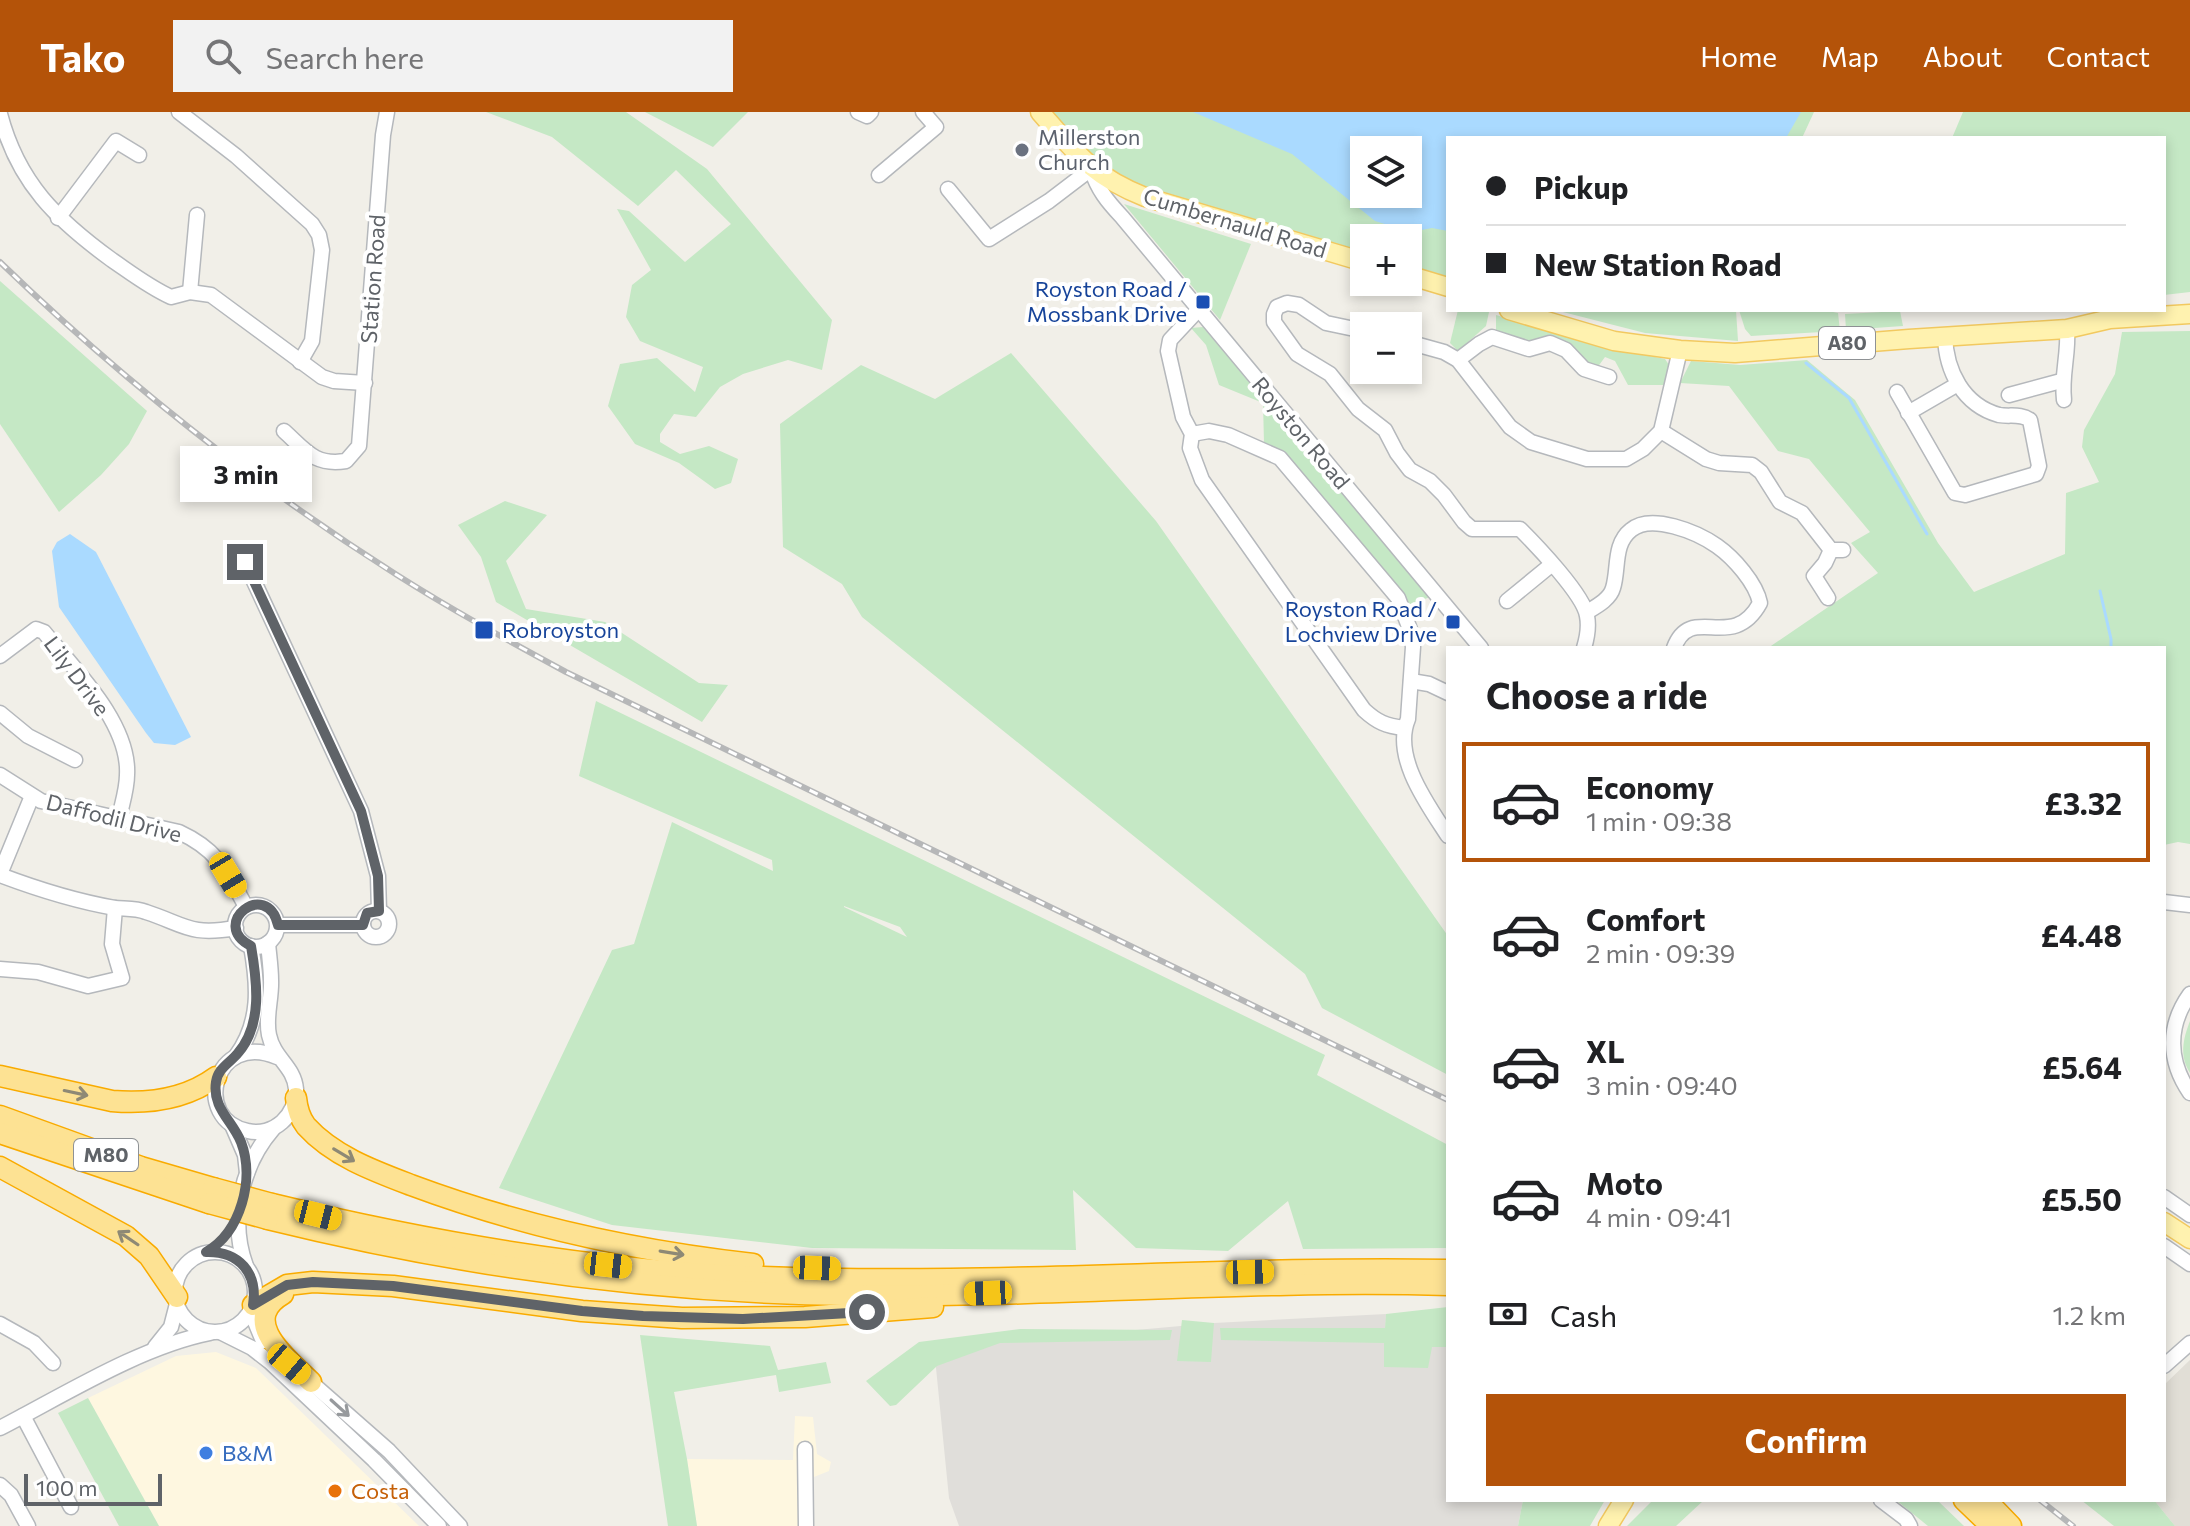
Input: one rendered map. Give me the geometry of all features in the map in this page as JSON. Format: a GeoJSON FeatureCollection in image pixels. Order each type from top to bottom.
{"type":"FeatureCollection","features":[{"type":"Feature","properties":{"kind":"highway"},"geometry":{"type":"LineString","coordinates":[[0,1076],[129,1102],[180,1095],[204,1086],[216,1077]]}},
{"type":"Feature","properties":{"kind":"highway"},"geometry":{"type":"LineString","coordinates":[[296,1098],[305,1125],[355,1162],[455,1200],[581,1236],[661,1252],[766,1265],[1044,1276]]}},
{"type":"Feature","properties":{"kind":"highway","name":"M80"},"geometry":{"type":"LineString","coordinates":[[0,1116],[211,1196]]}},
{"type":"Feature","properties":{"kind":"highway","name":"M80"},"geometry":{"type":"LineString","coordinates":[[0,1133],[96,1167],[457,1260],[633,1284],[849,1295],[1446,1285]]}},
{"type":"Feature","properties":{"kind":"highway"},"geometry":{"type":"LineString","coordinates":[[0,1167],[126,1236],[149,1256],[178,1298]]}},
{"type":"Feature","properties":{"kind":"highway","name":"M80"},"geometry":{"type":"LineString","coordinates":[[270,1212],[356,1224],[470,1246],[637,1268],[744,1276],[845,1280],[1446,1270]]}},
{"type":"Feature","properties":{"kind":"highway"},"geometry":{"type":"LineString","coordinates":[[252,1308],[287,1285],[313,1282],[432,1290],[612,1314],[728,1319],[844,1314],[1116,1290]]}},
{"type":"Feature","properties":{"kind":"highway"},"geometry":{"type":"LineString","coordinates":[[311,1382],[272,1342],[265,1326],[266,1314],[273,1301],[313,1282]]}},
{"type":"Feature","properties":{"kind":"highway"},"geometry":{"type":"LineString","coordinates":[[1966,1502],[1991,1526]]}},
{"type":"Feature","properties":{"kind":"highway"},"geometry":{"type":"LineString","coordinates":[[1988,1502],[2011,1526]]}},
{"type":"Feature","properties":{"kind":"main road","name":"Cumbernauld Road"},"geometry":{"type":"LineString","coordinates":[[1040,112],[1091,169],[1113,183],[1145,197],[1350,258]]}},
{"type":"Feature","properties":{"kind":"main road"},"geometry":{"type":"LineString","coordinates":[[1422,279],[1446,286]]}},
{"type":"Feature","properties":{"kind":"main road","name":"A80"},"geometry":{"type":"LineString","coordinates":[[1516,312],[1614,341],[1680,350],[1735,353],[2067,329],[2110,319],[2190,314]]}},
{"type":"Feature","properties":{"kind":"main road"},"geometry":{"type":"LineString","coordinates":[[2166,1223],[2190,1239]]}},
{"type":"Feature","properties":{"kind":"main road"},"geometry":{"type":"LineString","coordinates":[[1608,1526],[1623,1502]]}},
{"type":"Feature","properties":{"kind":"street"},"geometry":{"type":"LineString","coordinates":[[179,112],[236,156],[312,224],[319,235],[322,250],[312,341],[300,362]]}},
{"type":"Feature","properties":{"kind":"street","name":"Station Road"},"geometry":{"type":"LineString","coordinates":[[284,431],[313,458],[326,463],[346,461],[359,446],[387,112]]}},
{"type":"Feature","properties":{"kind":"street"},"geometry":{"type":"LineString","coordinates":[[858,112],[867,116],[871,112]]}},
{"type":"Feature","properties":{"kind":"street"},"geometry":{"type":"LineString","coordinates":[[879,175],[936,127],[923,112]]}},
{"type":"Feature","properties":{"kind":"street"},"geometry":{"type":"LineString","coordinates":[[0,114],[12,152],[37,192],[72,231],[151,288],[171,297],[190,292],[211,295],[322,377],[365,383]]}},
{"type":"Feature","properties":{"kind":"street"},"geometry":{"type":"LineString","coordinates":[[58,218],[116,141],[139,155]]}},
{"type":"Feature","properties":{"kind":"street"},"geometry":{"type":"LineString","coordinates":[[948,189],[989,239],[1049,201],[1091,169]]}},
{"type":"Feature","properties":{"kind":"street","name":"Royston Road"},"geometry":{"type":"LineString","coordinates":[[1091,169],[1101,194],[1479,646]]}},
{"type":"Feature","properties":{"kind":"street","name":"Royston Road"},"geometry":{"type":"LineString","coordinates":[[1113,183],[1112,197],[1122,217]]}},
{"type":"Feature","properties":{"kind":"street"},"geometry":{"type":"LineString","coordinates":[[190,292],[197,215]]}},
{"type":"Feature","properties":{"kind":"street"},"geometry":{"type":"LineString","coordinates":[[1350,328],[1326,323],[1299,305],[1287,303],[1277,307],[1274,314],[1274,322],[1297,354],[1330,374],[1358,409],[1385,430],[1410,470],[1430,481],[1472,529],[1520,529],[1574,591],[1587,612],[1584,646]]}},
{"type":"Feature","properties":{"kind":"street"},"geometry":{"type":"LineString","coordinates":[[1198,310],[1170,340],[1168,351],[1183,417],[1192,434],[1190,448],[1202,480],[1364,710],[1387,726],[1404,728]]}},
{"type":"Feature","properties":{"kind":"street"},"geometry":{"type":"LineString","coordinates":[[2064,400],[2061,381],[2069,348],[2067,329]]}},
{"type":"Feature","properties":{"kind":"street"},"geometry":{"type":"LineString","coordinates":[[1897,392],[1950,488],[1958,494],[1965,495],[2036,474],[2039,466],[2028,417],[2004,416],[1982,409],[1958,384],[1947,362],[1945,336]]}},
{"type":"Feature","properties":{"kind":"street"},"geometry":{"type":"LineString","coordinates":[[1458,360],[1492,337],[1529,349],[1550,343],[1566,350],[1584,369],[1609,377]]}},
{"type":"Feature","properties":{"kind":"street"},"geometry":{"type":"LineString","coordinates":[[1422,346],[1458,360],[1510,427],[1531,442],[1587,459],[1626,459],[1643,449],[1661,431],[1680,350]]}},
{"type":"Feature","properties":{"kind":"street"},"geometry":{"type":"LineString","coordinates":[[2009,395],[2061,381]]}},
{"type":"Feature","properties":{"kind":"street"},"geometry":{"type":"LineString","coordinates":[[1908,413],[1958,384]]}},
{"type":"Feature","properties":{"kind":"street"},"geometry":{"type":"LineString","coordinates":[[1192,434],[1209,431],[1239,439],[1280,458],[1398,598],[1411,632],[1411,681],[1408,719],[1404,728],[1409,768],[1446,833]]}},
{"type":"Feature","properties":{"kind":"street"},"geometry":{"type":"LineString","coordinates":[[1661,431],[1706,459],[1752,465],[1761,472],[1780,502],[1802,513],[1837,550],[1814,576],[1828,598]]}},
{"type":"Feature","properties":{"kind":"street"},"geometry":{"type":"LineString","coordinates":[[1587,612],[1605,601],[1613,589],[1615,564],[1621,544],[1631,529],[1654,521],[1688,531],[1717,546],[1758,591],[1760,603],[1745,623],[1734,628],[1692,628],[1678,637],[1675,646]]}},
{"type":"Feature","properties":{"kind":"street"},"geometry":{"type":"LineString","coordinates":[[244,560],[361,811],[378,876],[379,911]]}},
{"type":"Feature","properties":{"kind":"street"},"geometry":{"type":"LineString","coordinates":[[1507,601],[1551,565]]}},
{"type":"Feature","properties":{"kind":"street","name":"Lily Drive"},"geometry":{"type":"LineString","coordinates":[[0,656],[27,633],[36,629],[44,632],[101,702],[122,742],[126,757],[127,775],[119,818]]}},
{"type":"Feature","properties":{"kind":"street"},"geometry":{"type":"LineString","coordinates":[[1411,681],[1429,684],[1446,692]]}},
{"type":"Feature","properties":{"kind":"street"},"geometry":{"type":"LineString","coordinates":[[0,713],[28,736],[75,760]]}},
{"type":"Feature","properties":{"kind":"street","name":"Daffodil Drive"},"geometry":{"type":"LineString","coordinates":[[0,775],[41,801],[179,832],[198,841],[217,857],[246,907]]}},
{"type":"Feature","properties":{"kind":"street"},"geometry":{"type":"LineString","coordinates":[[32,796],[0,874],[42,891],[115,908],[144,911],[181,927],[208,933],[236,928]]}},
{"type":"Feature","properties":{"kind":"street"},"geometry":{"type":"LineString","coordinates":[[2166,902],[2190,905]]}},
{"type":"Feature","properties":{"kind":"street"},"geometry":{"type":"LineString","coordinates":[[260,905],[272,912],[278,925],[274,938],[268,943],[251,946],[239,938],[237,917],[246,907],[260,905]]}},
{"type":"Feature","properties":{"kind":"street"},"geometry":{"type":"LineString","coordinates":[[0,969],[38,972],[88,986],[122,978],[112,944],[115,908]]}},
{"type":"Feature","properties":{"kind":"street"},"geometry":{"type":"LineString","coordinates":[[379,911],[386,916],[389,924],[382,935],[370,935],[363,925],[367,913],[379,911]]}},
{"type":"Feature","properties":{"kind":"street"},"geometry":{"type":"LineString","coordinates":[[278,925],[363,925]]}},
{"type":"Feature","properties":{"kind":"street"},"geometry":{"type":"LineString","coordinates":[[268,943],[271,981],[268,1032],[277,1057],[292,1074],[296,1098],[284,1120],[273,1128],[259,1147],[247,1173],[236,1221],[238,1243],[253,1284],[252,1308],[260,1335],[267,1345],[389,1451],[460,1526]]}},
{"type":"Feature","properties":{"kind":"street"},"geometry":{"type":"LineString","coordinates":[[236,1056],[244,1044],[255,1011],[255,971],[251,946]]}},
{"type":"Feature","properties":{"kind":"street"},"geometry":{"type":"LineString","coordinates":[[2190,994],[2174,1021],[2172,1040],[2174,1059],[2190,1093]]}},
{"type":"Feature","properties":{"kind":"street"},"geometry":{"type":"LineString","coordinates":[[247,1173],[241,1144],[217,1104],[216,1077],[236,1056],[257,1051],[277,1057]]}},
{"type":"Feature","properties":{"kind":"street"},"geometry":{"type":"LineString","coordinates":[[230,1123],[250,1132],[273,1128]]}},
{"type":"Feature","properties":{"kind":"street"},"geometry":{"type":"LineString","coordinates":[[2166,1198],[2190,1215]]}},
{"type":"Feature","properties":{"kind":"street"},"geometry":{"type":"LineString","coordinates":[[236,1221],[222,1240],[206,1252],[194,1256],[185,1265],[177,1281],[178,1298],[188,1321],[199,1329],[217,1332],[252,1348],[270,1362],[439,1526]]}},
{"type":"Feature","properties":{"kind":"street"},"geometry":{"type":"LineString","coordinates":[[2166,1247],[2190,1264]]}},
{"type":"Feature","properties":{"kind":"street"},"geometry":{"type":"LineString","coordinates":[[206,1252],[234,1256],[246,1268]]}},
{"type":"Feature","properties":{"kind":"street"},"geometry":{"type":"LineString","coordinates":[[148,1353],[166,1335],[178,1298]]}},
{"type":"Feature","properties":{"kind":"street"},"geometry":{"type":"LineString","coordinates":[[0,1428],[148,1353],[180,1340],[242,1323],[252,1308]]}},
{"type":"Feature","properties":{"kind":"street"},"geometry":{"type":"LineString","coordinates":[[0,1324],[34,1343],[53,1363]]}},
{"type":"Feature","properties":{"kind":"street"},"geometry":{"type":"LineString","coordinates":[[2166,1362],[2190,1343]]}},
{"type":"Feature","properties":{"kind":"street"},"geometry":{"type":"LineString","coordinates":[[23,1416],[71,1507]]}},
{"type":"Feature","properties":{"kind":"street"},"geometry":{"type":"LineString","coordinates":[[806,1526],[805,1456],[821,1462]]}},
{"type":"Feature","properties":{"kind":"street"},"geometry":{"type":"LineString","coordinates":[[0,1485],[11,1495],[28,1526]]}},
{"type":"Feature","properties":{"kind":"street"},"geometry":{"type":"LineString","coordinates":[[1883,1502],[1910,1526]]}},
{"type":"Feature","properties":{"kind":"shaded area"},"geometry":{"type":"Polygon","coordinates":[[[1386,1314],[1384,1367],[1432,1347],[1446,1347],[1446,1502],[1523,1502],[1518,1526],[959,1526],[949,1498],[934,1348],[1214,1323],[1386,1314]]]}},
{"type":"Feature","properties":{"kind":"shaded area"},"geometry":{"type":"Polygon","coordinates":[[[216,1352],[256,1368],[419,1526],[159,1526],[88,1398],[176,1356],[216,1352]]]}},
{"type":"Feature","properties":{"kind":"shaded area"},"geometry":{"type":"Polygon","coordinates":[[[2190,1360],[2190,1526],[2175,1526],[2156,1502],[2166,1502],[2166,1383],[2190,1360]]]}},
{"type":"Feature","properties":{"kind":"shaded area"},"geometry":{"type":"Polygon","coordinates":[[[795,1416],[813,1417],[817,1454],[831,1462],[829,1471],[814,1477],[814,1526],[697,1526],[687,1459],[793,1460],[795,1416]]]}},
{"type":"Feature","properties":{"kind":"green space"},"geometry":{"type":"Polygon","coordinates":[[[486,112],[626,112],[707,169],[832,320],[822,370],[788,360],[743,374],[720,387],[696,417],[674,414],[660,434],[660,442],[680,454],[709,446],[738,459],[731,483],[715,489],[679,463],[635,444],[608,406],[620,364],[657,358],[695,392],[703,367],[640,341],[626,317],[632,285],[651,270],[617,209],[629,211],[685,262],[731,224],[676,170],[638,206],[552,137],[486,112]]]}},
{"type":"Feature","properties":{"kind":"green space"},"geometry":{"type":"Polygon","coordinates":[[[645,112],[748,112],[713,147],[645,112]]]}},
{"type":"Feature","properties":{"kind":"green space"},"geometry":{"type":"Polygon","coordinates":[[[1051,112],[1814,112],[1803,136],[1446,136],[1446,278],[1422,271],[1422,224],[1350,224],[1350,250],[1131,182],[1095,164],[1051,112]]]}},
{"type":"Feature","properties":{"kind":"green space"},"geometry":{"type":"Polygon","coordinates":[[[1963,112],[2190,112],[2190,292],[2166,295],[2166,136],[1953,136],[1963,112]]]}},
{"type":"Feature","properties":{"kind":"green space"},"geometry":{"type":"Polygon","coordinates":[[[1124,204],[1251,244],[1220,320],[1124,204]]]}},
{"type":"Feature","properties":{"kind":"green space"},"geometry":{"type":"Polygon","coordinates":[[[0,281],[147,411],[129,444],[101,475],[59,512],[0,424],[0,281]]]}},
{"type":"Feature","properties":{"kind":"green space"},"geometry":{"type":"Polygon","coordinates":[[[1458,312],[1489,312],[1486,326],[1458,351],[1450,343],[1458,312]]]}},
{"type":"Feature","properties":{"kind":"green space"},"geometry":{"type":"Polygon","coordinates":[[[1563,312],[1736,312],[1738,341],[1645,333],[1563,312]]]}},
{"type":"Feature","properties":{"kind":"green space"},"geometry":{"type":"Polygon","coordinates":[[[1740,312],[1833,312],[1838,313],[1840,331],[1751,336],[1745,329],[1740,312]]]}},
{"type":"Feature","properties":{"kind":"green space"},"geometry":{"type":"Polygon","coordinates":[[[1900,312],[1903,326],[1846,330],[1845,314],[1900,312]]]}},
{"type":"Feature","properties":{"kind":"green space"},"geometry":{"type":"Polygon","coordinates":[[[1496,315],[1611,348],[1665,359],[1669,365],[1664,385],[1628,385],[1615,361],[1605,357],[1597,368],[1589,367],[1568,346],[1522,344],[1511,336],[1496,332],[1496,315]]]}},
{"type":"Feature","properties":{"kind":"green space"},"geometry":{"type":"Polygon","coordinates":[[[1203,327],[1430,597],[1409,605],[1284,453],[1264,443],[1263,403],[1219,385],[1206,345],[1191,328],[1203,327]]]}},
{"type":"Feature","properties":{"kind":"green space"},"geometry":{"type":"Polygon","coordinates":[[[2190,331],[2190,844],[2166,845],[2166,646],[1771,646],[1878,573],[1851,543],[1870,532],[1809,459],[1778,451],[1729,386],[1680,383],[1691,361],[1740,365],[1807,360],[1855,400],[1938,543],[1974,592],[2065,554],[2066,493],[2099,482],[2082,447],[2084,430],[2115,374],[2122,332],[2190,331]]]}},
{"type":"Feature","properties":{"kind":"green space"},"geometry":{"type":"Polygon","coordinates":[[[1011,353],[1156,521],[1446,933],[1446,1074],[1322,1008],[1305,974],[862,617],[842,584],[783,547],[780,424],[861,365],[935,399],[1011,353]]]}},
{"type":"Feature","properties":{"kind":"green space"},"geometry":{"type":"Polygon","coordinates":[[[505,501],[547,515],[506,561],[526,609],[605,622],[699,683],[728,685],[702,722],[496,602],[481,557],[458,525],[505,501]]]}},
{"type":"Feature","properties":{"kind":"green space"},"geometry":{"type":"Polygon","coordinates":[[[596,701],[1325,1055],[1317,1075],[1446,1144],[1446,1248],[1303,1249],[1288,1201],[1228,1251],[1136,1248],[1073,1190],[1076,1250],[812,1248],[612,1225],[499,1188],[612,950],[634,944],[672,822],[773,871],[772,860],[579,776],[596,701]],[[844,906],[844,907],[907,937],[900,927],[844,906]]]}},
{"type":"Feature","properties":{"kind":"green space"},"geometry":{"type":"Polygon","coordinates":[[[2190,1021],[2190,1073],[2184,1060],[2183,1047],[2190,1021]]]}},
{"type":"Feature","properties":{"kind":"green space"},"geometry":{"type":"Polygon","coordinates":[[[1446,1307],[1446,1347],[1432,1347],[1428,1368],[1384,1367],[1384,1343],[1221,1340],[1220,1328],[1385,1328],[1386,1314],[1446,1307]]]}},
{"type":"Feature","properties":{"kind":"green space"},"geometry":{"type":"Polygon","coordinates":[[[1182,1320],[1214,1323],[1211,1362],[1177,1361],[1182,1320]]]}},
{"type":"Feature","properties":{"kind":"green space"},"geometry":{"type":"Polygon","coordinates":[[[1020,1329],[1172,1330],[1170,1340],[1000,1343],[937,1366],[896,1405],[890,1406],[866,1381],[919,1342],[1020,1329]]]}},
{"type":"Feature","properties":{"kind":"green space"},"geometry":{"type":"Polygon","coordinates":[[[640,1335],[770,1346],[778,1370],[826,1362],[831,1383],[779,1392],[776,1375],[674,1392],[697,1526],[668,1526],[640,1335]]]}},
{"type":"Feature","properties":{"kind":"green space"},"geometry":{"type":"Polygon","coordinates":[[[88,1398],[159,1526],[119,1526],[58,1413],[88,1398]]]}},
{"type":"Feature","properties":{"kind":"green space"},"geometry":{"type":"Polygon","coordinates":[[[1523,1502],[1604,1502],[1590,1526],[1518,1526],[1523,1502]]]}},
{"type":"Feature","properties":{"kind":"green space"},"geometry":{"type":"Polygon","coordinates":[[[1651,1502],[1702,1502],[1676,1526],[1627,1526],[1651,1502]]]}},
{"type":"Feature","properties":{"kind":"green space"},"geometry":{"type":"Polygon","coordinates":[[[1898,1502],[1939,1502],[1964,1526],[1928,1526],[1898,1502]]]}},
{"type":"Feature","properties":{"kind":"green space"},"geometry":{"type":"Polygon","coordinates":[[[2084,1502],[2156,1502],[2175,1526],[2114,1526],[2084,1502]]]}},
{"type":"Feature","properties":{"kind":"water"},"geometry":{"type":"Polygon","coordinates":[[[1193,112],[1801,112],[1787,136],[1446,136],[1446,231],[1422,230],[1422,224],[1375,221],[1359,208],[1422,208],[1422,136],[1350,136],[1350,201],[1292,154],[1193,112]]]}},
{"type":"Feature","properties":{"kind":"water"},"geometry":{"type":"Polygon","coordinates":[[[70,534],[96,552],[191,737],[175,745],[154,743],[59,607],[52,551],[57,542],[70,534]]]}},
{"type":"Feature","properties":{"kind":"waterway"},"geometry":{"type":"LineString","coordinates":[[1806,363],[1849,398],[1927,534]]}},
{"type":"Feature","properties":{"kind":"waterway"},"geometry":{"type":"LineString","coordinates":[[2100,591],[2111,646]]}},
{"type":"Feature","properties":{"kind":"railway"},"geometry":{"type":"LineString","coordinates":[[0,262],[93,348],[191,429],[344,541],[460,613],[566,672],[1446,1099]]}},
{"type":"Feature","properties":{"kind":"railway"},"geometry":{"type":"LineString","coordinates":[[2043,1502],[2073,1526]]}},
{"type":"Feature","properties":{"kind":"place","name":"Millerston Church"},"geometry":{"type":"Point","coordinates":[1022,150]}},
{"type":"Feature","properties":{"kind":"place","name":"Royston Road / Mossbank Drive"},"geometry":{"type":"Point","coordinates":[1203,302]}},
{"type":"Feature","properties":{"kind":"place","name":"Royston Road / Lochview Drive"},"geometry":{"type":"Point","coordinates":[1453,622]}},
{"type":"Feature","properties":{"kind":"place","name":"Robroyston"},"geometry":{"type":"Point","coordinates":[484,630]}},
{"type":"Feature","properties":{"kind":"place","name":"B&M"},"geometry":{"type":"Point","coordinates":[206,1453]}},
{"type":"Feature","properties":{"kind":"place","name":"Costa"},"geometry":{"type":"Point","coordinates":[335,1491]}},
{"type":"Feature","properties":{"kind":"route"},"geometry":{"type":"LineString","coordinates":[[245,562],[361,811],[378,876],[379,911],[367,913],[363,925],[278,925],[272,912],[260,905],[246,907],[237,917],[235,924],[239,938],[251,946],[255,971],[255,1011],[244,1044],[216,1077],[215,1093],[222,1114],[241,1144],[247,1173],[236,1221],[222,1240],[206,1252],[218,1252],[239,1260],[252,1278],[253,1305],[287,1285],[313,1282],[393,1286],[643,1316],[743,1319],[867,1312]]}}]}
